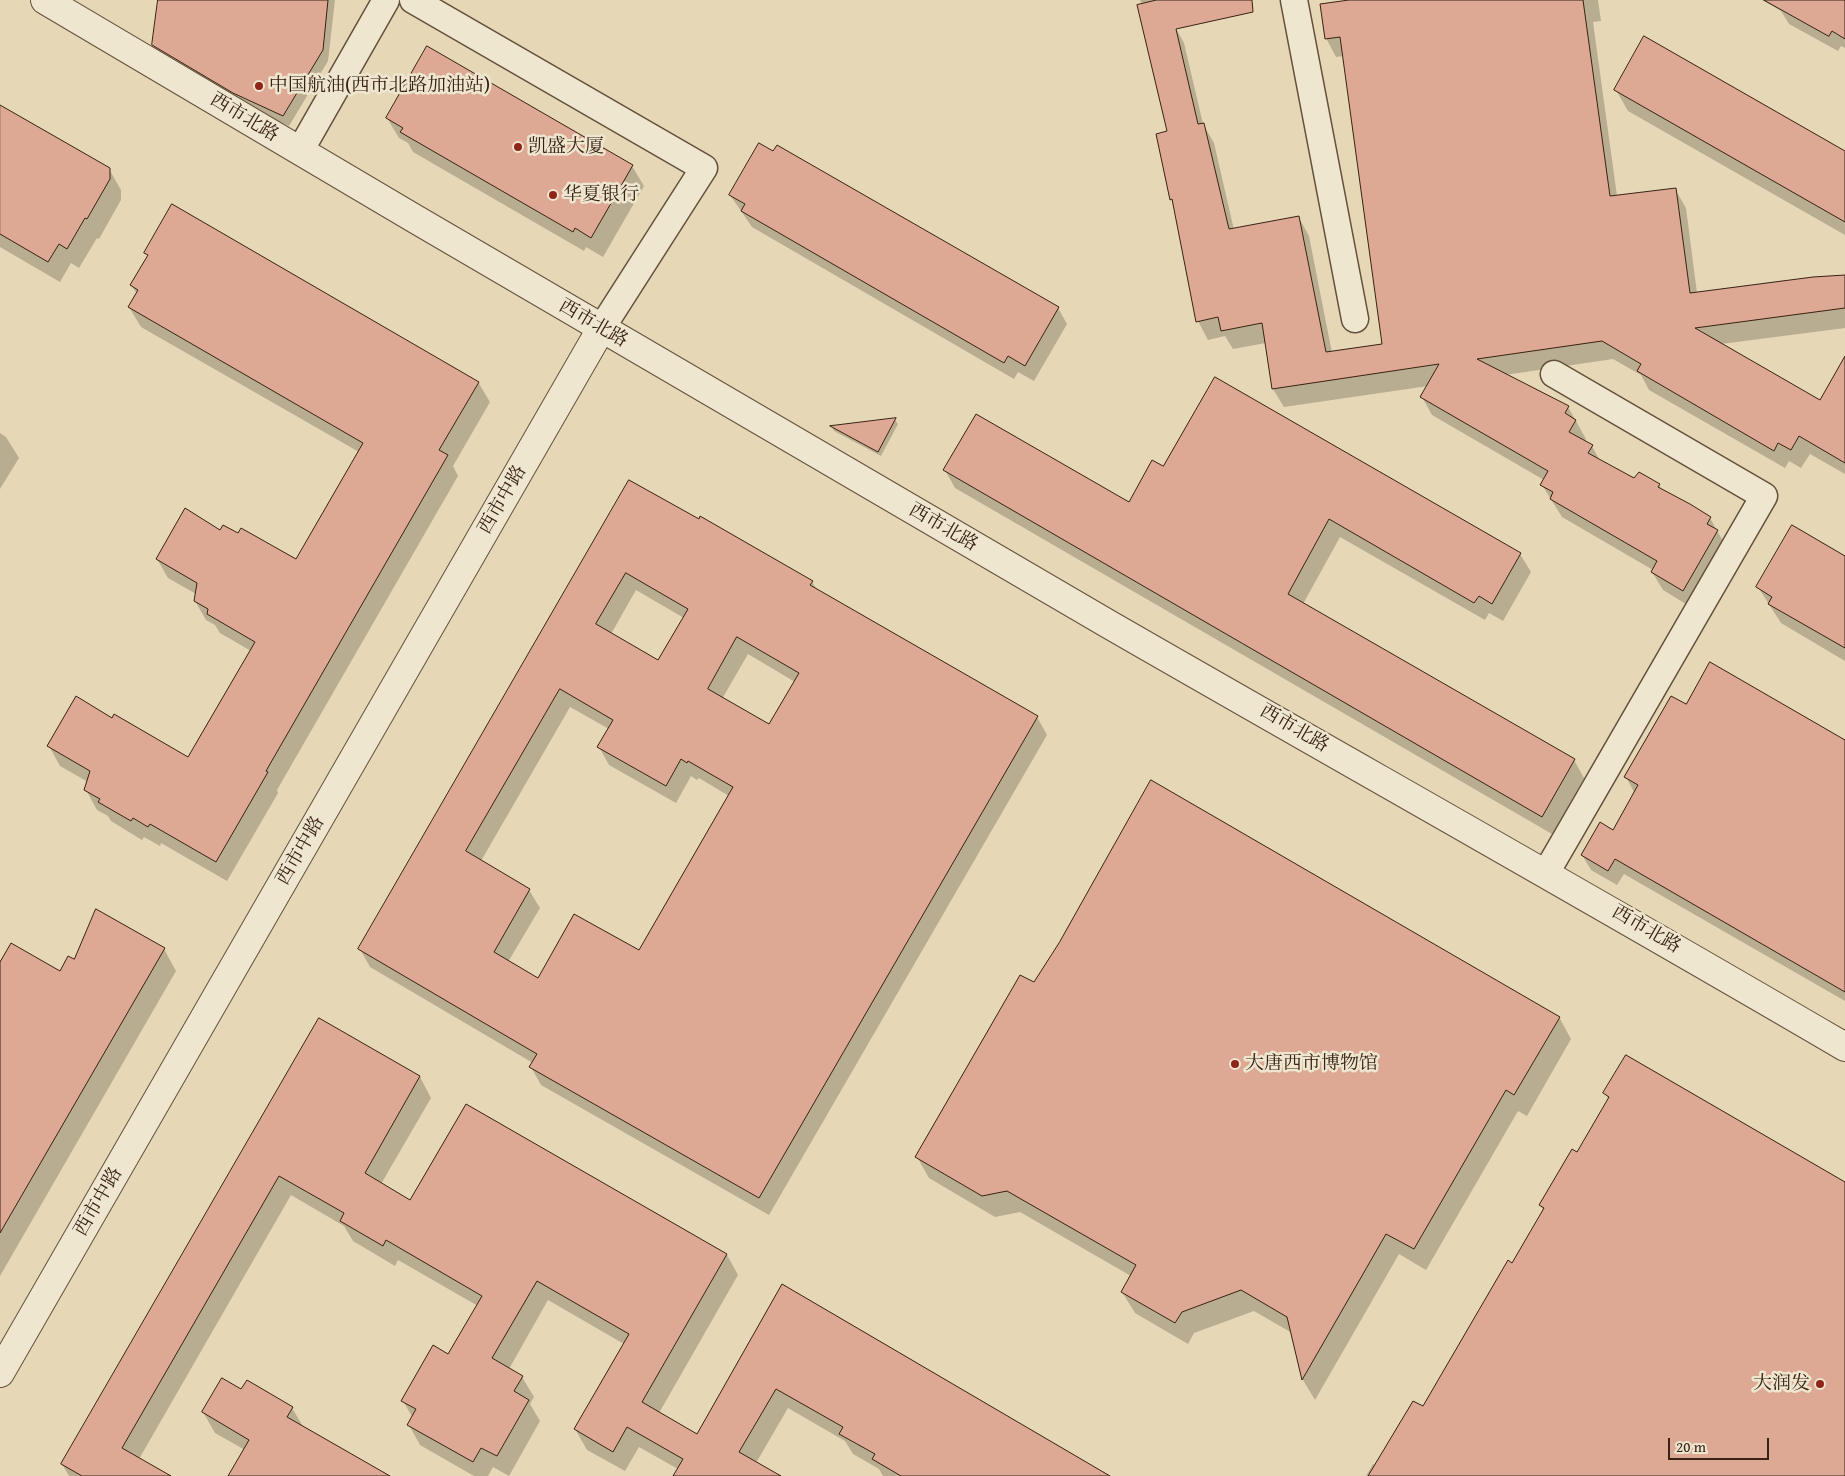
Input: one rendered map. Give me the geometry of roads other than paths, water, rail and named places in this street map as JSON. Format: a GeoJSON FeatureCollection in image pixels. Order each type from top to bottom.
{"type":"FeatureCollection","features":[{"type":"Feature","properties":{"kind":"street","name":"西市北路"},"geometry":{"type":"LineString","coordinates":[[45,0],[601,329],[1105,622],[1546,873],[1845,1047]]}},
{"type":"Feature","properties":{"kind":"street"},"geometry":{"type":"LineString","coordinates":[[300,151],[386,0]]}},
{"type":"Feature","properties":{"kind":"street"},"geometry":{"type":"LineString","coordinates":[[413,0],[704,168],[601,329]]}},
{"type":"Feature","properties":{"kind":"street"},"geometry":{"type":"LineString","coordinates":[[1294,0],[1355,319]]}},
{"type":"Feature","properties":{"kind":"street","name":"西市中路"},"geometry":{"type":"LineString","coordinates":[[0,1373],[601,329]]}},
{"type":"Feature","properties":{"kind":"street"},"geometry":{"type":"LineString","coordinates":[[1546,873],[1764,496],[1554,374]]}},
{"type":"Feature","properties":{"kind":"place","name":"中国航油(西市北路加油站)"},"geometry":{"type":"Point","coordinates":[259,86]}},
{"type":"Feature","properties":{"kind":"place","name":"凯盛大厦"},"geometry":{"type":"Point","coordinates":[518,147]}},
{"type":"Feature","properties":{"kind":"place","name":"华夏银行"},"geometry":{"type":"Point","coordinates":[553,195]}},
{"type":"Feature","properties":{"kind":"place","name":"大唐西市博物馆"},"geometry":{"type":"Point","coordinates":[1235,1064]}},
{"type":"Feature","properties":{"kind":"place","name":"大润发"},"geometry":{"type":"Point","coordinates":[1820,1384]}}]}
